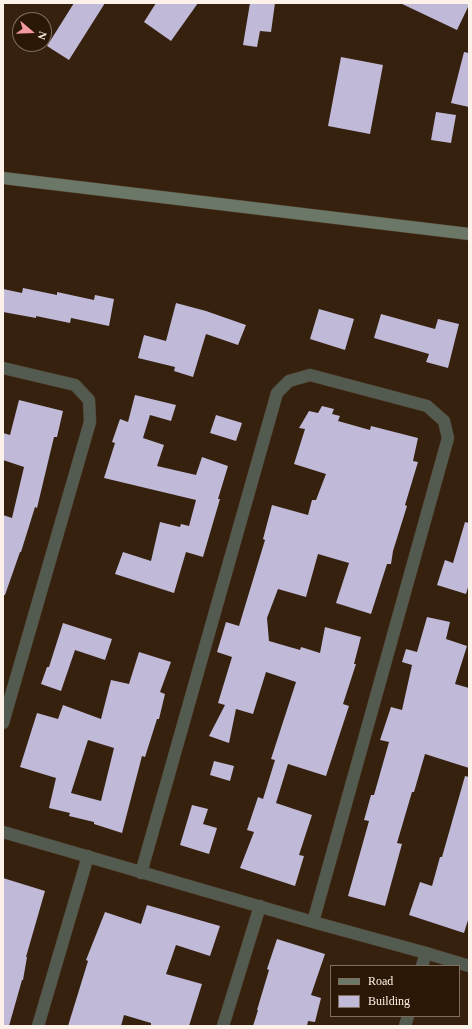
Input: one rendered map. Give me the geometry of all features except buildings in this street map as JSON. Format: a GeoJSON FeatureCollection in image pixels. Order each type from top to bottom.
{"type":"FeatureCollection","features":[{"type":"Feature","properties":{"kind":"street"},"geometry":{"type":"LineString","coordinates":[[3,178],[469,234]]}},
{"type":"Feature","properties":{"kind":"street"},"geometry":{"type":"LineString","coordinates":[[3,368],[75,385],[89,400],[90,422],[3,723]]}},
{"type":"Feature","properties":{"kind":"street"},"geometry":{"type":"LineString","coordinates":[[141,873],[277,393],[289,381],[310,375],[427,406],[444,421],[448,438],[313,922]]}},
{"type":"Feature","properties":{"kind":"street"},"geometry":{"type":"LineString","coordinates":[[3,832],[88,856],[141,873],[469,966]]}},
{"type":"Feature","properties":{"kind":"street"},"geometry":{"type":"LineString","coordinates":[[38,1026],[88,856]]}},
{"type":"Feature","properties":{"kind":"street"},"geometry":{"type":"LineString","coordinates":[[223,1026],[260,906]]}},
{"type":"Feature","properties":{"kind":"street"},"geometry":{"type":"LineString","coordinates":[[422,965],[426,953]]}}]}
